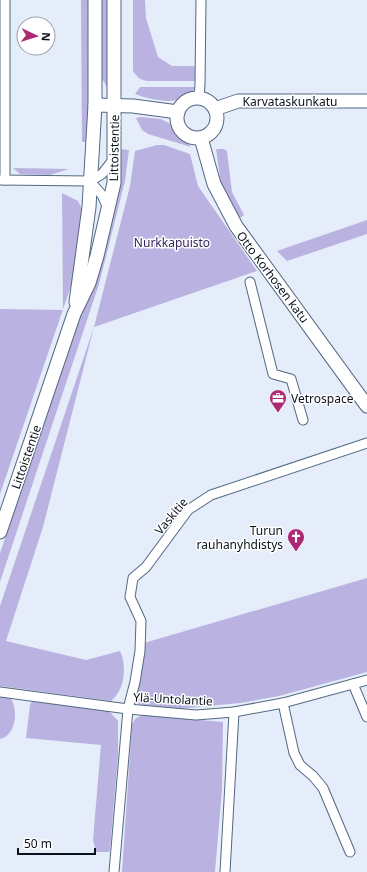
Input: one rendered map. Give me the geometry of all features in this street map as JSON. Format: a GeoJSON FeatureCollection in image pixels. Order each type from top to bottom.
{"type":"FeatureCollection","features":[{"type":"Feature","properties":{"kind":"street"},"geometry":{"type":"LineString","coordinates":[[5,0],[2,180],[90,181],[102,174],[115,157]]}},
{"type":"Feature","properties":{"kind":"street","name":"Littoistentie"},"geometry":{"type":"LineString","coordinates":[[74,314],[85,245],[90,181],[95,105],[95,0]]}},
{"type":"Feature","properties":{"kind":"street","name":"Littoistentie"},"geometry":{"type":"LineString","coordinates":[[0,532],[74,314],[89,283],[108,211],[114,182],[115,157],[114,0]]}},
{"type":"Feature","properties":{"kind":"street"},"geometry":{"type":"LineString","coordinates":[[198,98],[200,84],[201,0]]}},
{"type":"Feature","properties":{"kind":"street"},"geometry":{"type":"LineString","coordinates":[[198,98],[208,102],[215,109],[217,114],[215,127],[212,132],[201,138],[189,137],[180,129],[178,124],[178,112],[186,102],[198,98]]}},
{"type":"Feature","properties":{"kind":"street","name":"Karvataskunkatu"},"geometry":{"type":"LineString","coordinates":[[215,109],[238,101],[367,101]]}},
{"type":"Feature","properties":{"kind":"street"},"geometry":{"type":"LineString","coordinates":[[95,105],[114,104],[178,112]]}},
{"type":"Feature","properties":{"kind":"street","name":"Otto Korhosen katu"},"geometry":{"type":"LineString","coordinates":[[201,138],[214,184],[236,226],[367,406]]}},
{"type":"Feature","properties":{"kind":"street"},"geometry":{"type":"LineString","coordinates":[[90,181],[102,195],[108,211]]}},
{"type":"Feature","properties":{"kind":"street"},"geometry":{"type":"LineString","coordinates":[[250,282],[273,374],[291,379],[303,420]]}},
{"type":"Feature","properties":{"kind":"street","name":"Vaskitie"},"geometry":{"type":"LineString","coordinates":[[114,872],[128,709],[135,682],[140,651],[141,621],[130,597],[133,578],[146,567],[188,510],[211,495],[367,443]]}},
{"type":"Feature","properties":{"kind":"street","name":"Ylä-Untolantie"},"geometry":{"type":"LineString","coordinates":[[0,692],[128,709],[196,714],[234,712],[283,704],[367,680]]}},
{"type":"Feature","properties":{"kind":"street"},"geometry":{"type":"LineString","coordinates":[[353,684],[367,717]]}},
{"type":"Feature","properties":{"kind":"street"},"geometry":{"type":"LineString","coordinates":[[283,704],[294,753],[300,765],[313,776],[323,788],[350,852]]}},
{"type":"Feature","properties":{"kind":"street"},"geometry":{"type":"LineString","coordinates":[[225,872],[234,712]]}},
{"type":"Feature","properties":{"kind":"green space"},"geometry":{"type":"Polygon","coordinates":[[[81,0],[89,0],[88,142],[82,142],[81,0]]]}},
{"type":"Feature","properties":{"kind":"green space"},"geometry":{"type":"Polygon","coordinates":[[[101,0],[108,0],[107,87],[101,77],[101,0]]]}},
{"type":"Feature","properties":{"kind":"green space"},"geometry":{"type":"Polygon","coordinates":[[[133,0],[145,0],[146,18],[158,57],[172,66],[193,66],[196,68],[195,81],[147,81],[137,77],[133,71],[133,0]]]}},
{"type":"Feature","properties":{"kind":"green space"},"geometry":{"type":"Polygon","coordinates":[[[140,87],[195,87],[190,94],[184,98],[168,101],[150,99],[135,94],[140,87]]]}},
{"type":"Feature","properties":{"kind":"green space"},"geometry":{"type":"Polygon","coordinates":[[[136,118],[161,119],[169,123],[191,147],[148,134],[142,130],[136,118]]]}},
{"type":"Feature","properties":{"kind":"green space","name":"Nurkkapuisto"},"geometry":{"type":"Polygon","coordinates":[[[157,145],[164,145],[190,154],[198,186],[257,271],[94,327],[130,186],[135,151],[157,145]]]}},
{"type":"Feature","properties":{"kind":"green space"},"geometry":{"type":"Polygon","coordinates":[[[121,149],[129,150],[125,181],[99,284],[0,582],[0,553],[76,331],[107,230],[115,194],[121,149]]]}},
{"type":"Feature","properties":{"kind":"green space"},"geometry":{"type":"Polygon","coordinates":[[[216,149],[224,149],[227,151],[232,192],[244,215],[240,218],[238,217],[221,184],[216,149]]]}},
{"type":"Feature","properties":{"kind":"green space"},"geometry":{"type":"Polygon","coordinates":[[[13,168],[69,169],[50,175],[20,174],[13,168]]]}},
{"type":"Feature","properties":{"kind":"green space"},"geometry":{"type":"Polygon","coordinates":[[[62,193],[78,201],[83,211],[83,238],[72,283],[63,309],[62,193]]]}},
{"type":"Feature","properties":{"kind":"green space"},"geometry":{"type":"Polygon","coordinates":[[[367,220],[367,234],[287,261],[277,251],[367,220]]]}},
{"type":"Feature","properties":{"kind":"green space"},"geometry":{"type":"Polygon","coordinates":[[[0,309],[63,310],[0,494],[0,309]]]}},
{"type":"Feature","properties":{"kind":"green space"},"geometry":{"type":"Polygon","coordinates":[[[94,327],[43,527],[6,641],[86,660],[120,651],[124,664],[122,684],[116,696],[111,701],[0,686],[0,606],[94,327]]]}},
{"type":"Feature","properties":{"kind":"green space"},"geometry":{"type":"Polygon","coordinates":[[[367,578],[367,672],[279,696],[240,703],[177,709],[143,706],[134,701],[144,643],[367,578]]]}},
{"type":"Feature","properties":{"kind":"green space"},"geometry":{"type":"Polygon","coordinates":[[[0,696],[11,699],[15,710],[15,717],[9,733],[0,739],[0,696]]]}},
{"type":"Feature","properties":{"kind":"green space"},"geometry":{"type":"Polygon","coordinates":[[[32,701],[109,711],[118,721],[118,756],[109,852],[96,852],[93,840],[101,745],[26,738],[30,705],[32,701]]]}},
{"type":"Feature","properties":{"kind":"green space"},"geometry":{"type":"Polygon","coordinates":[[[143,715],[223,722],[222,789],[215,872],[122,872],[132,724],[136,718],[143,715]]]}},
{"type":"Feature","properties":{"kind":"place","name":"Vetrospace"},"geometry":{"type":"Point","coordinates":[278,413]}},
{"type":"Feature","properties":{"kind":"place","name":"Turun rauhanyhdistys"},"geometry":{"type":"Point","coordinates":[296,552]}}]}
